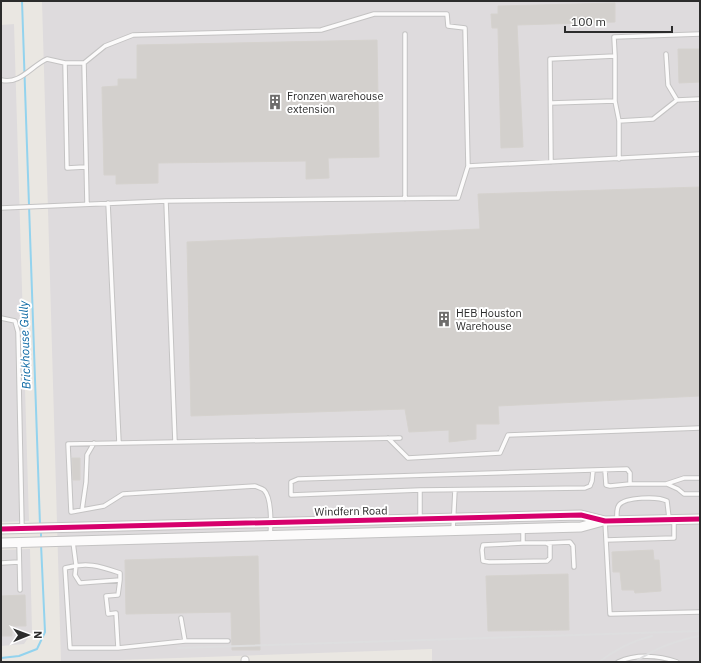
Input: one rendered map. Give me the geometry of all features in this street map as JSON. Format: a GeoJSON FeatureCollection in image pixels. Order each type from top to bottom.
{"type":"FeatureCollection","features":[{"type":"Feature","properties":{"kind":"street","name":"Windfern Road"},"geometry":{"type":"LineString","coordinates":[[1,529],[581,515],[605,521],[700,519]]}},
{"type":"Feature","properties":{"kind":"street","name":"Windfern Road"},"geometry":{"type":"LineString","coordinates":[[1,543],[581,527],[605,521]]}},
{"type":"Feature","properties":{"kind":"street"},"geometry":{"type":"LineString","coordinates":[[19,543],[26,528]]}},
{"type":"Feature","properties":{"kind":"lane"},"geometry":{"type":"LineString","coordinates":[[1,80],[12,81],[18,79],[40,62],[47,59],[65,63],[84,63],[105,46],[133,35],[321,30],[374,14],[447,14],[448,26],[465,28],[468,166],[458,198],[108,203],[1,208]]}},
{"type":"Feature","properties":{"kind":"lane"},"geometry":{"type":"LineString","coordinates":[[405,34],[405,199]]}},
{"type":"Feature","properties":{"kind":"lane"},"geometry":{"type":"LineString","coordinates":[[619,159],[619,121],[616,101],[614,36],[700,34]]}},
{"type":"Feature","properties":{"kind":"lane"},"geometry":{"type":"LineString","coordinates":[[666,54],[668,85],[677,100]]}},
{"type":"Feature","properties":{"kind":"lane"},"geometry":{"type":"LineString","coordinates":[[551,162],[550,59],[615,56]]}},
{"type":"Feature","properties":{"kind":"lane"},"geometry":{"type":"LineString","coordinates":[[65,63],[67,168],[85,167]]}},
{"type":"Feature","properties":{"kind":"lane"},"geometry":{"type":"LineString","coordinates":[[84,63],[85,167],[87,204]]}},
{"type":"Feature","properties":{"kind":"lane"},"geometry":{"type":"LineString","coordinates":[[619,121],[653,120],[677,100],[700,99]]}},
{"type":"Feature","properties":{"kind":"lane"},"geometry":{"type":"LineString","coordinates":[[551,103],[616,101]]}},
{"type":"Feature","properties":{"kind":"lane"},"geometry":{"type":"LineString","coordinates":[[468,166],[700,154]]}},
{"type":"Feature","properties":{"kind":"lane"},"geometry":{"type":"LineString","coordinates":[[166,202],[175,442]]}},
{"type":"Feature","properties":{"kind":"lane"},"geometry":{"type":"LineString","coordinates":[[108,203],[119,443]]}},
{"type":"Feature","properties":{"kind":"lane"},"geometry":{"type":"LineString","coordinates":[[1,318],[15,321],[18,332],[26,528]]}},
{"type":"Feature","properties":{"kind":"lane"},"geometry":{"type":"LineString","coordinates":[[388,438],[408,458],[500,453],[508,435],[700,428]]}},
{"type":"Feature","properties":{"kind":"lane"},"geometry":{"type":"LineString","coordinates":[[270,536],[271,523],[268,500],[264,490],[255,486],[124,494],[104,506],[72,512],[68,444],[400,438]]}},
{"type":"Feature","properties":{"kind":"lane"},"geometry":{"type":"LineString","coordinates":[[82,510],[86,482],[86,455],[94,443]]}},
{"type":"Feature","properties":{"kind":"lane"},"geometry":{"type":"LineString","coordinates":[[592,471],[592,481],[590,486],[585,488],[420,490],[291,495],[291,482],[298,478],[627,469],[630,473],[630,484]]}},
{"type":"Feature","properties":{"kind":"lane"},"geometry":{"type":"LineString","coordinates":[[605,470],[606,485],[610,486],[630,484],[666,484],[684,478],[700,478]]}},
{"type":"Feature","properties":{"kind":"lane"},"geometry":{"type":"LineString","coordinates":[[666,484],[678,489],[684,494],[700,494]]}},
{"type":"Feature","properties":{"kind":"lane"},"geometry":{"type":"LineString","coordinates":[[420,490],[420,519]]}},
{"type":"Feature","properties":{"kind":"lane"},"geometry":{"type":"LineString","coordinates":[[453,531],[455,490]]}},
{"type":"Feature","properties":{"kind":"lane"},"geometry":{"type":"LineString","coordinates":[[606,540],[674,538],[672,519],[667,501],[658,498],[626,500],[620,504],[617,510],[617,521]]}},
{"type":"Feature","properties":{"kind":"lane"},"geometry":{"type":"LineString","coordinates":[[605,521],[610,614],[700,612]]}},
{"type":"Feature","properties":{"kind":"lane"},"geometry":{"type":"LineString","coordinates":[[523,529],[523,544]]}},
{"type":"Feature","properties":{"kind":"lane"},"geometry":{"type":"LineString","coordinates":[[73,541],[76,565],[75,575],[80,583],[120,580]]}},
{"type":"Feature","properties":{"kind":"lane"},"geometry":{"type":"LineString","coordinates":[[546,543],[550,545],[550,558],[546,561],[483,561],[483,545],[570,542],[573,546],[574,567]]}},
{"type":"Feature","properties":{"kind":"lane"},"geometry":{"type":"LineString","coordinates":[[19,543],[20,590]]}},
{"type":"Feature","properties":{"kind":"lane"},"geometry":{"type":"LineString","coordinates":[[1,563],[19,562]]}},
{"type":"Feature","properties":{"kind":"lane"},"geometry":{"type":"LineString","coordinates":[[118,648],[116,613],[108,614],[106,596],[118,595],[120,574],[96,565],[76,565],[65,568],[70,648],[118,648],[185,641],[228,641]]}},
{"type":"Feature","properties":{"kind":"lane"},"geometry":{"type":"LineString","coordinates":[[181,618],[185,641]]}},
{"type":"Feature","properties":{"kind":"lane"},"geometry":{"type":"LineString","coordinates":[[618,662],[627,658],[643,656],[663,657],[677,662]]}},
{"type":"Feature","properties":{"kind":"shaded area"},"geometry":{"type":"Polygon","coordinates":[[[42,1],[700,1],[700,662],[432,662],[432,649],[61,662],[42,1]]]}},
{"type":"Feature","properties":{"kind":"shaded area"},"geometry":{"type":"Polygon","coordinates":[[[14,24],[29,521],[1,522],[1,25],[14,24]]]}},
{"type":"Feature","properties":{"kind":"shaded area"},"geometry":{"type":"Polygon","coordinates":[[[30,549],[32,632],[24,644],[1,646],[1,550],[30,549]]]}},
{"type":"Feature","properties":{"kind":"building"},"geometry":{"type":"Polygon","coordinates":[[[615,3],[615,22],[517,25],[523,147],[501,148],[498,28],[492,28],[491,14],[498,14],[498,6],[615,3]]]}},
{"type":"Feature","properties":{"kind":"building"},"geometry":{"type":"Polygon","coordinates":[[[377,40],[379,157],[328,158],[329,178],[306,179],[306,161],[158,163],[158,183],[116,184],[116,175],[104,175],[102,87],[118,86],[118,79],[137,79],[137,45],[377,40]]]}},
{"type":"Feature","properties":{"kind":"building"},"geometry":{"type":"Polygon","coordinates":[[[678,49],[700,49],[700,82],[679,83],[678,49]]]}},
{"type":"Feature","properties":{"kind":"building","name":"HEB Houston Warehouse"},"geometry":{"type":"Polygon","coordinates":[[[700,187],[700,396],[498,406],[499,424],[476,424],[476,439],[449,442],[449,430],[409,432],[405,409],[191,416],[187,242],[480,229],[478,194],[700,187]]]}},
{"type":"Feature","properties":{"kind":"building"},"geometry":{"type":"Polygon","coordinates":[[[72,458],[80,458],[80,480],[73,480],[72,458]]]}},
{"type":"Feature","properties":{"kind":"building"},"geometry":{"type":"Polygon","coordinates":[[[653,550],[654,560],[659,560],[661,591],[635,593],[634,590],[622,590],[620,572],[613,572],[612,552],[653,550]]]}},
{"type":"Feature","properties":{"kind":"building"},"geometry":{"type":"Polygon","coordinates":[[[258,556],[260,650],[232,650],[231,612],[126,614],[125,560],[258,556]]]}},
{"type":"Feature","properties":{"kind":"building"},"geometry":{"type":"Polygon","coordinates":[[[568,574],[569,630],[488,631],[486,576],[568,574]]]}},
{"type":"Feature","properties":{"kind":"building"},"geometry":{"type":"Polygon","coordinates":[[[25,595],[26,626],[12,626],[12,636],[1,636],[1,596],[25,595]]]}},
{"type":"Feature","properties":{"kind":"waterway","name":"Brickhouse Gully"},"geometry":{"type":"LineString","coordinates":[[22,1],[40,525]]}},
{"type":"Feature","properties":{"kind":"waterway","name":"Brickhouse Gully"},"geometry":{"type":"LineString","coordinates":[[41,530],[41,539]]}},
{"type":"Feature","properties":{"kind":"waterway","name":"Brickhouse Gully"},"geometry":{"type":"LineString","coordinates":[[1,658],[19,656],[37,649],[45,632],[41,544]]}},
{"type":"Feature","properties":{"kind":"railway"},"geometry":{"type":"LineString","coordinates":[[178,648],[700,631]]}},
{"type":"Feature","properties":{"kind":"railway"},"geometry":{"type":"LineString","coordinates":[[599,662],[624,646],[637,640],[652,636]]}},
{"type":"Feature","properties":{"kind":"railway"},"geometry":{"type":"LineString","coordinates":[[635,662],[666,646],[700,636]]}},
{"type":"Feature","properties":{"kind":"cycle path"},"geometry":{"type":"LineString","coordinates":[[1,529],[581,515],[605,521],[700,519]]}},
{"type":"Feature","properties":{"kind":"place","name":"Fronzen warehouse extension"},"geometry":{"type":"Point","coordinates":[275,102]}},
{"type":"Feature","properties":{"kind":"place","name":"HEB Houston Warehouse"},"geometry":{"type":"Point","coordinates":[444,319]}}]}
